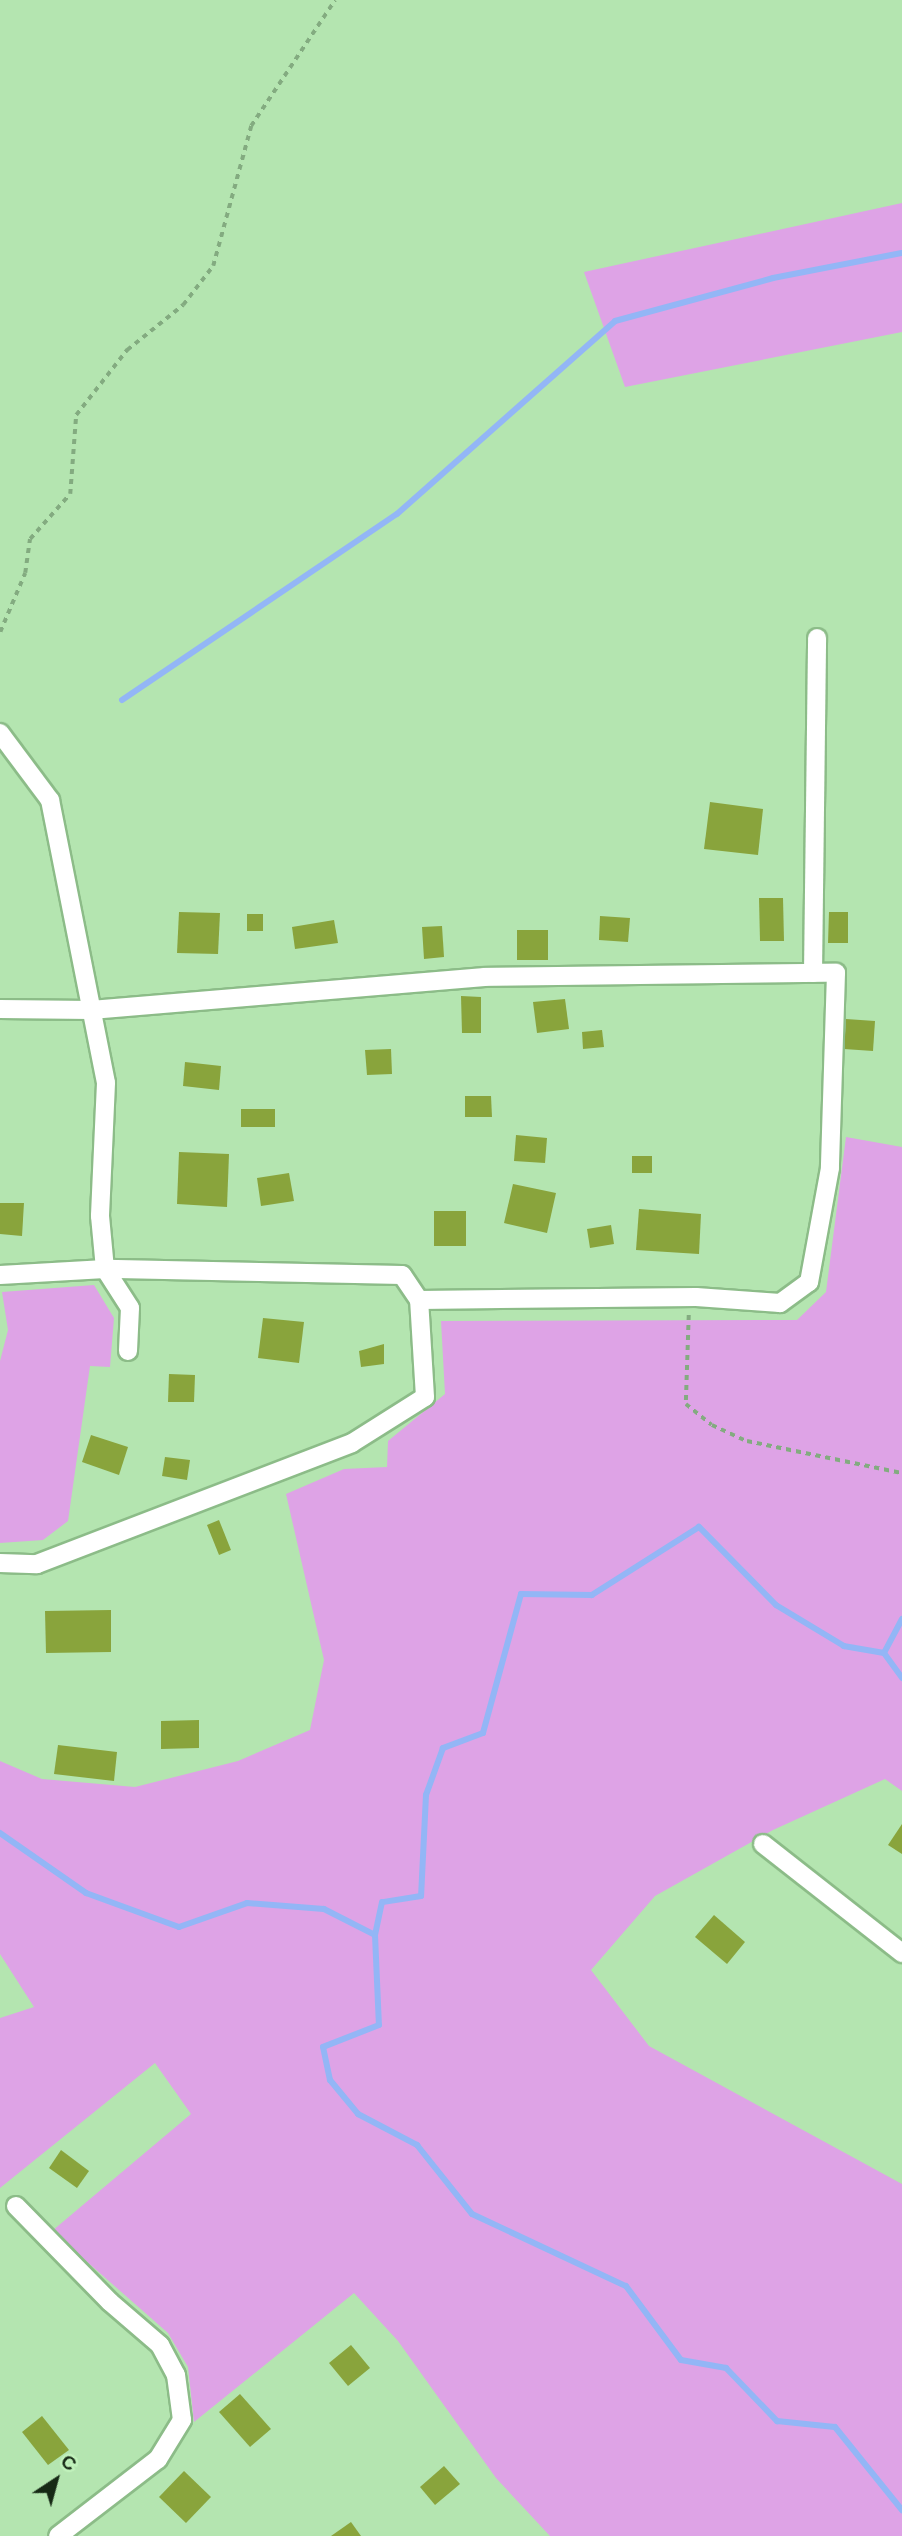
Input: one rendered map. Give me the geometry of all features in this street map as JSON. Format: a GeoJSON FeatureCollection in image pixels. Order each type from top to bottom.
{"type":"FeatureCollection","features":[{"type":"Feature","properties":{"kind":"street"},"geometry":{"type":"LineString","coordinates":[[813,973],[817,638]]}},
{"type":"Feature","properties":{"kind":"street"},"geometry":{"type":"LineString","coordinates":[[0,733],[50,800],[106,1083],[100,1216],[106,1269],[130,1308],[128,1351]]}},
{"type":"Feature","properties":{"kind":"street"},"geometry":{"type":"LineString","coordinates":[[0,1009],[92,1010],[485,977],[836,973],[830,1168],[809,1282],[780,1303],[696,1297],[419,1300]]}},
{"type":"Feature","properties":{"kind":"street"},"geometry":{"type":"LineString","coordinates":[[0,1275],[106,1269],[402,1275],[419,1300],[425,1397],[352,1443],[37,1564],[0,1563]]}},
{"type":"Feature","properties":{"kind":"street"},"geometry":{"type":"LineString","coordinates":[[764,1844],[902,1952]]}},
{"type":"Feature","properties":{"kind":"street"},"geometry":{"type":"LineString","coordinates":[[16,2206],[110,2302],[160,2346],[176,2375],[182,2420],[158,2459],[58,2536]]}},
{"type":"Feature","properties":{"kind":"path"},"geometry":{"type":"LineString","coordinates":[[0,632],[25,573],[30,539],[70,494],[76,415],[127,350],[183,305],[213,266],[251,126],[335,0]]}},
{"type":"Feature","properties":{"kind":"path"},"geometry":{"type":"LineString","coordinates":[[696,1297],[688,1318],[686,1404],[712,1425],[747,1441],[902,1472]]}},
{"type":"Feature","properties":{"kind":"shaded area"},"geometry":{"type":"Polygon","coordinates":[[[902,203],[902,332],[625,387],[584,272],[902,203]]]}},
{"type":"Feature","properties":{"kind":"shaded area"},"geometry":{"type":"Polygon","coordinates":[[[846,1137],[902,1147],[902,1791],[885,1779],[773,1830],[655,1896],[591,1970],[649,2046],[902,2184],[902,2536],[550,2536],[496,2478],[398,2341],[354,2293],[194,2422],[188,2367],[168,2333],[52,2231],[191,2114],[155,2063],[0,2188],[0,2018],[34,2007],[0,1954],[0,1761],[42,1779],[135,1787],[238,1761],[310,1730],[324,1660],[286,1494],[344,1469],[387,1467],[388,1441],[445,1394],[441,1321],[797,1320],[826,1292],[846,1137]]]}},
{"type":"Feature","properties":{"kind":"shaded area"},"geometry":{"type":"Polygon","coordinates":[[[94,1285],[114,1318],[110,1367],[90,1366],[68,1521],[43,1540],[0,1543],[0,1361],[8,1330],[2,1292],[94,1285]]]}},
{"type":"Feature","properties":{"kind":"building"},"geometry":{"type":"Polygon","coordinates":[[[710,802],[763,809],[758,855],[704,849],[710,802]]]}},
{"type":"Feature","properties":{"kind":"building"},"geometry":{"type":"Polygon","coordinates":[[[759,898],[783,898],[784,941],[760,941],[759,898]]]}},
{"type":"Feature","properties":{"kind":"building"},"geometry":{"type":"Polygon","coordinates":[[[179,912],[220,913],[218,954],[177,953],[179,912]]]}},
{"type":"Feature","properties":{"kind":"building"},"geometry":{"type":"Polygon","coordinates":[[[829,912],[848,912],[848,943],[828,943],[829,912]]]}},
{"type":"Feature","properties":{"kind":"building"},"geometry":{"type":"Polygon","coordinates":[[[247,914],[263,914],[263,931],[247,931],[247,914]]]}},
{"type":"Feature","properties":{"kind":"building"},"geometry":{"type":"Polygon","coordinates":[[[600,916],[630,918],[628,942],[599,940],[600,916]]]}},
{"type":"Feature","properties":{"kind":"building"},"geometry":{"type":"Polygon","coordinates":[[[334,920],[338,943],[295,949],[292,927],[334,920]]]}},
{"type":"Feature","properties":{"kind":"building"},"geometry":{"type":"Polygon","coordinates":[[[442,926],[444,957],[424,959],[422,927],[442,926]]]}},
{"type":"Feature","properties":{"kind":"building"},"geometry":{"type":"Polygon","coordinates":[[[517,930],[548,930],[548,960],[517,960],[517,930]]]}},
{"type":"Feature","properties":{"kind":"building"},"geometry":{"type":"Polygon","coordinates":[[[461,996],[481,997],[481,1033],[462,1033],[461,996]]]}},
{"type":"Feature","properties":{"kind":"building"},"geometry":{"type":"Polygon","coordinates":[[[565,999],[569,1029],[537,1033],[533,1002],[565,999]]]}},
{"type":"Feature","properties":{"kind":"building"},"geometry":{"type":"Polygon","coordinates":[[[846,1019],[875,1021],[873,1051],[844,1049],[846,1019]]]}},
{"type":"Feature","properties":{"kind":"building"},"geometry":{"type":"Polygon","coordinates":[[[602,1030],[604,1047],[583,1049],[582,1032],[602,1030]]]}},
{"type":"Feature","properties":{"kind":"building"},"geometry":{"type":"Polygon","coordinates":[[[391,1049],[392,1074],[367,1075],[365,1050],[391,1049]]]}},
{"type":"Feature","properties":{"kind":"building"},"geometry":{"type":"Polygon","coordinates":[[[185,1062],[221,1066],[219,1090],[183,1086],[185,1062]]]}},
{"type":"Feature","properties":{"kind":"building"},"geometry":{"type":"Polygon","coordinates":[[[465,1096],[491,1096],[492,1117],[465,1117],[465,1096]]]}},
{"type":"Feature","properties":{"kind":"building"},"geometry":{"type":"Polygon","coordinates":[[[241,1109],[275,1109],[275,1127],[241,1127],[241,1109]]]}},
{"type":"Feature","properties":{"kind":"building"},"geometry":{"type":"Polygon","coordinates":[[[516,1135],[547,1138],[545,1163],[514,1161],[516,1135]]]}},
{"type":"Feature","properties":{"kind":"building"},"geometry":{"type":"Polygon","coordinates":[[[179,1152],[229,1154],[227,1207],[177,1204],[179,1152]]]}},
{"type":"Feature","properties":{"kind":"building"},"geometry":{"type":"Polygon","coordinates":[[[632,1156],[652,1156],[652,1173],[632,1173],[632,1156]]]}},
{"type":"Feature","properties":{"kind":"building"},"geometry":{"type":"Polygon","coordinates":[[[289,1173],[294,1201],[261,1206],[257,1178],[289,1173]]]}},
{"type":"Feature","properties":{"kind":"building"},"geometry":{"type":"Polygon","coordinates":[[[513,1184],[556,1193],[547,1233],[504,1223],[513,1184]]]}},
{"type":"Feature","properties":{"kind":"building"},"geometry":{"type":"Polygon","coordinates":[[[0,1203],[24,1203],[22,1236],[0,1234],[0,1203]]]}},
{"type":"Feature","properties":{"kind":"building"},"geometry":{"type":"Polygon","coordinates":[[[639,1209],[701,1214],[699,1254],[636,1250],[639,1209]]]}},
{"type":"Feature","properties":{"kind":"building"},"geometry":{"type":"Polygon","coordinates":[[[434,1211],[466,1211],[466,1246],[434,1246],[434,1211]]]}},
{"type":"Feature","properties":{"kind":"building"},"geometry":{"type":"Polygon","coordinates":[[[611,1225],[614,1244],[590,1248],[587,1229],[611,1225]]]}},
{"type":"Feature","properties":{"kind":"building"},"geometry":{"type":"Polygon","coordinates":[[[263,1318],[304,1322],[299,1363],[258,1358],[263,1318]]]}},
{"type":"Feature","properties":{"kind":"building"},"geometry":{"type":"Polygon","coordinates":[[[384,1344],[384,1364],[361,1367],[359,1351],[384,1344]]]}},
{"type":"Feature","properties":{"kind":"building"},"geometry":{"type":"Polygon","coordinates":[[[169,1374],[195,1375],[194,1402],[168,1402],[169,1374]]]}},
{"type":"Feature","properties":{"kind":"building"},"geometry":{"type":"Polygon","coordinates":[[[91,1435],[128,1447],[119,1475],[82,1462],[91,1435]]]}},
{"type":"Feature","properties":{"kind":"building"},"geometry":{"type":"Polygon","coordinates":[[[165,1457],[190,1460],[187,1480],[162,1476],[165,1457]]]}},
{"type":"Feature","properties":{"kind":"building"},"geometry":{"type":"Polygon","coordinates":[[[219,1520],[231,1550],[219,1555],[207,1525],[219,1520]]]}},
{"type":"Feature","properties":{"kind":"building"},"geometry":{"type":"Polygon","coordinates":[[[111,1610],[111,1652],[46,1653],[45,1611],[111,1610]]]}},
{"type":"Feature","properties":{"kind":"building"},"geometry":{"type":"Polygon","coordinates":[[[199,1720],[199,1748],[161,1749],[161,1721],[199,1720]]]}},
{"type":"Feature","properties":{"kind":"building"},"geometry":{"type":"Polygon","coordinates":[[[58,1745],[117,1752],[114,1781],[54,1774],[58,1745]]]}},
{"type":"Feature","properties":{"kind":"building"},"geometry":{"type":"Polygon","coordinates":[[[902,1824],[902,1854],[888,1845],[902,1824]]]}},
{"type":"Feature","properties":{"kind":"building"},"geometry":{"type":"Polygon","coordinates":[[[714,1915],[745,1942],[727,1964],[695,1937],[714,1915]]]}},
{"type":"Feature","properties":{"kind":"building"},"geometry":{"type":"Polygon","coordinates":[[[61,2150],[89,2171],[77,2188],[49,2168],[61,2150]]]}},
{"type":"Feature","properties":{"kind":"building"},"geometry":{"type":"Polygon","coordinates":[[[351,2345],[370,2368],[348,2386],[329,2363],[351,2345]]]}},
{"type":"Feature","properties":{"kind":"building"},"geometry":{"type":"Polygon","coordinates":[[[240,2394],[271,2429],[250,2447],[219,2412],[240,2394]]]}},
{"type":"Feature","properties":{"kind":"building"},"geometry":{"type":"Polygon","coordinates":[[[42,2416],[69,2450],[48,2465],[22,2432],[42,2416]]]}},
{"type":"Feature","properties":{"kind":"building"},"geometry":{"type":"Polygon","coordinates":[[[444,2466],[460,2484],[435,2505],[420,2487],[444,2466]]]}},
{"type":"Feature","properties":{"kind":"building"},"geometry":{"type":"Polygon","coordinates":[[[184,2471],[211,2497],[186,2523],[159,2497],[184,2471]]]}},
{"type":"Feature","properties":{"kind":"building"},"geometry":{"type":"Polygon","coordinates":[[[351,2522],[361,2536],[331,2536],[351,2522]]]}},
{"type":"Feature","properties":{"kind":"waterway"},"geometry":{"type":"LineString","coordinates":[[122,700],[397,514],[615,321],[773,278],[902,253]]}},
{"type":"Feature","properties":{"kind":"waterway"},"geometry":{"type":"LineString","coordinates":[[902,1619],[884,1653],[844,1646],[776,1605],[699,1527],[592,1595],[521,1594],[483,1733],[443,1748],[426,1795],[421,1896],[382,1902],[375,1935],[379,2025],[323,2047],[330,2080],[358,2114],[417,2145],[472,2214],[626,2286],[681,2360],[726,2368],[777,2421],[835,2427],[902,2510]]}},
{"type":"Feature","properties":{"kind":"waterway"},"geometry":{"type":"LineString","coordinates":[[884,1653],[902,1678]]}},
{"type":"Feature","properties":{"kind":"waterway"},"geometry":{"type":"LineString","coordinates":[[0,1833],[86,1893],[179,1927],[247,1903],[324,1909],[375,1935]]}}]}
